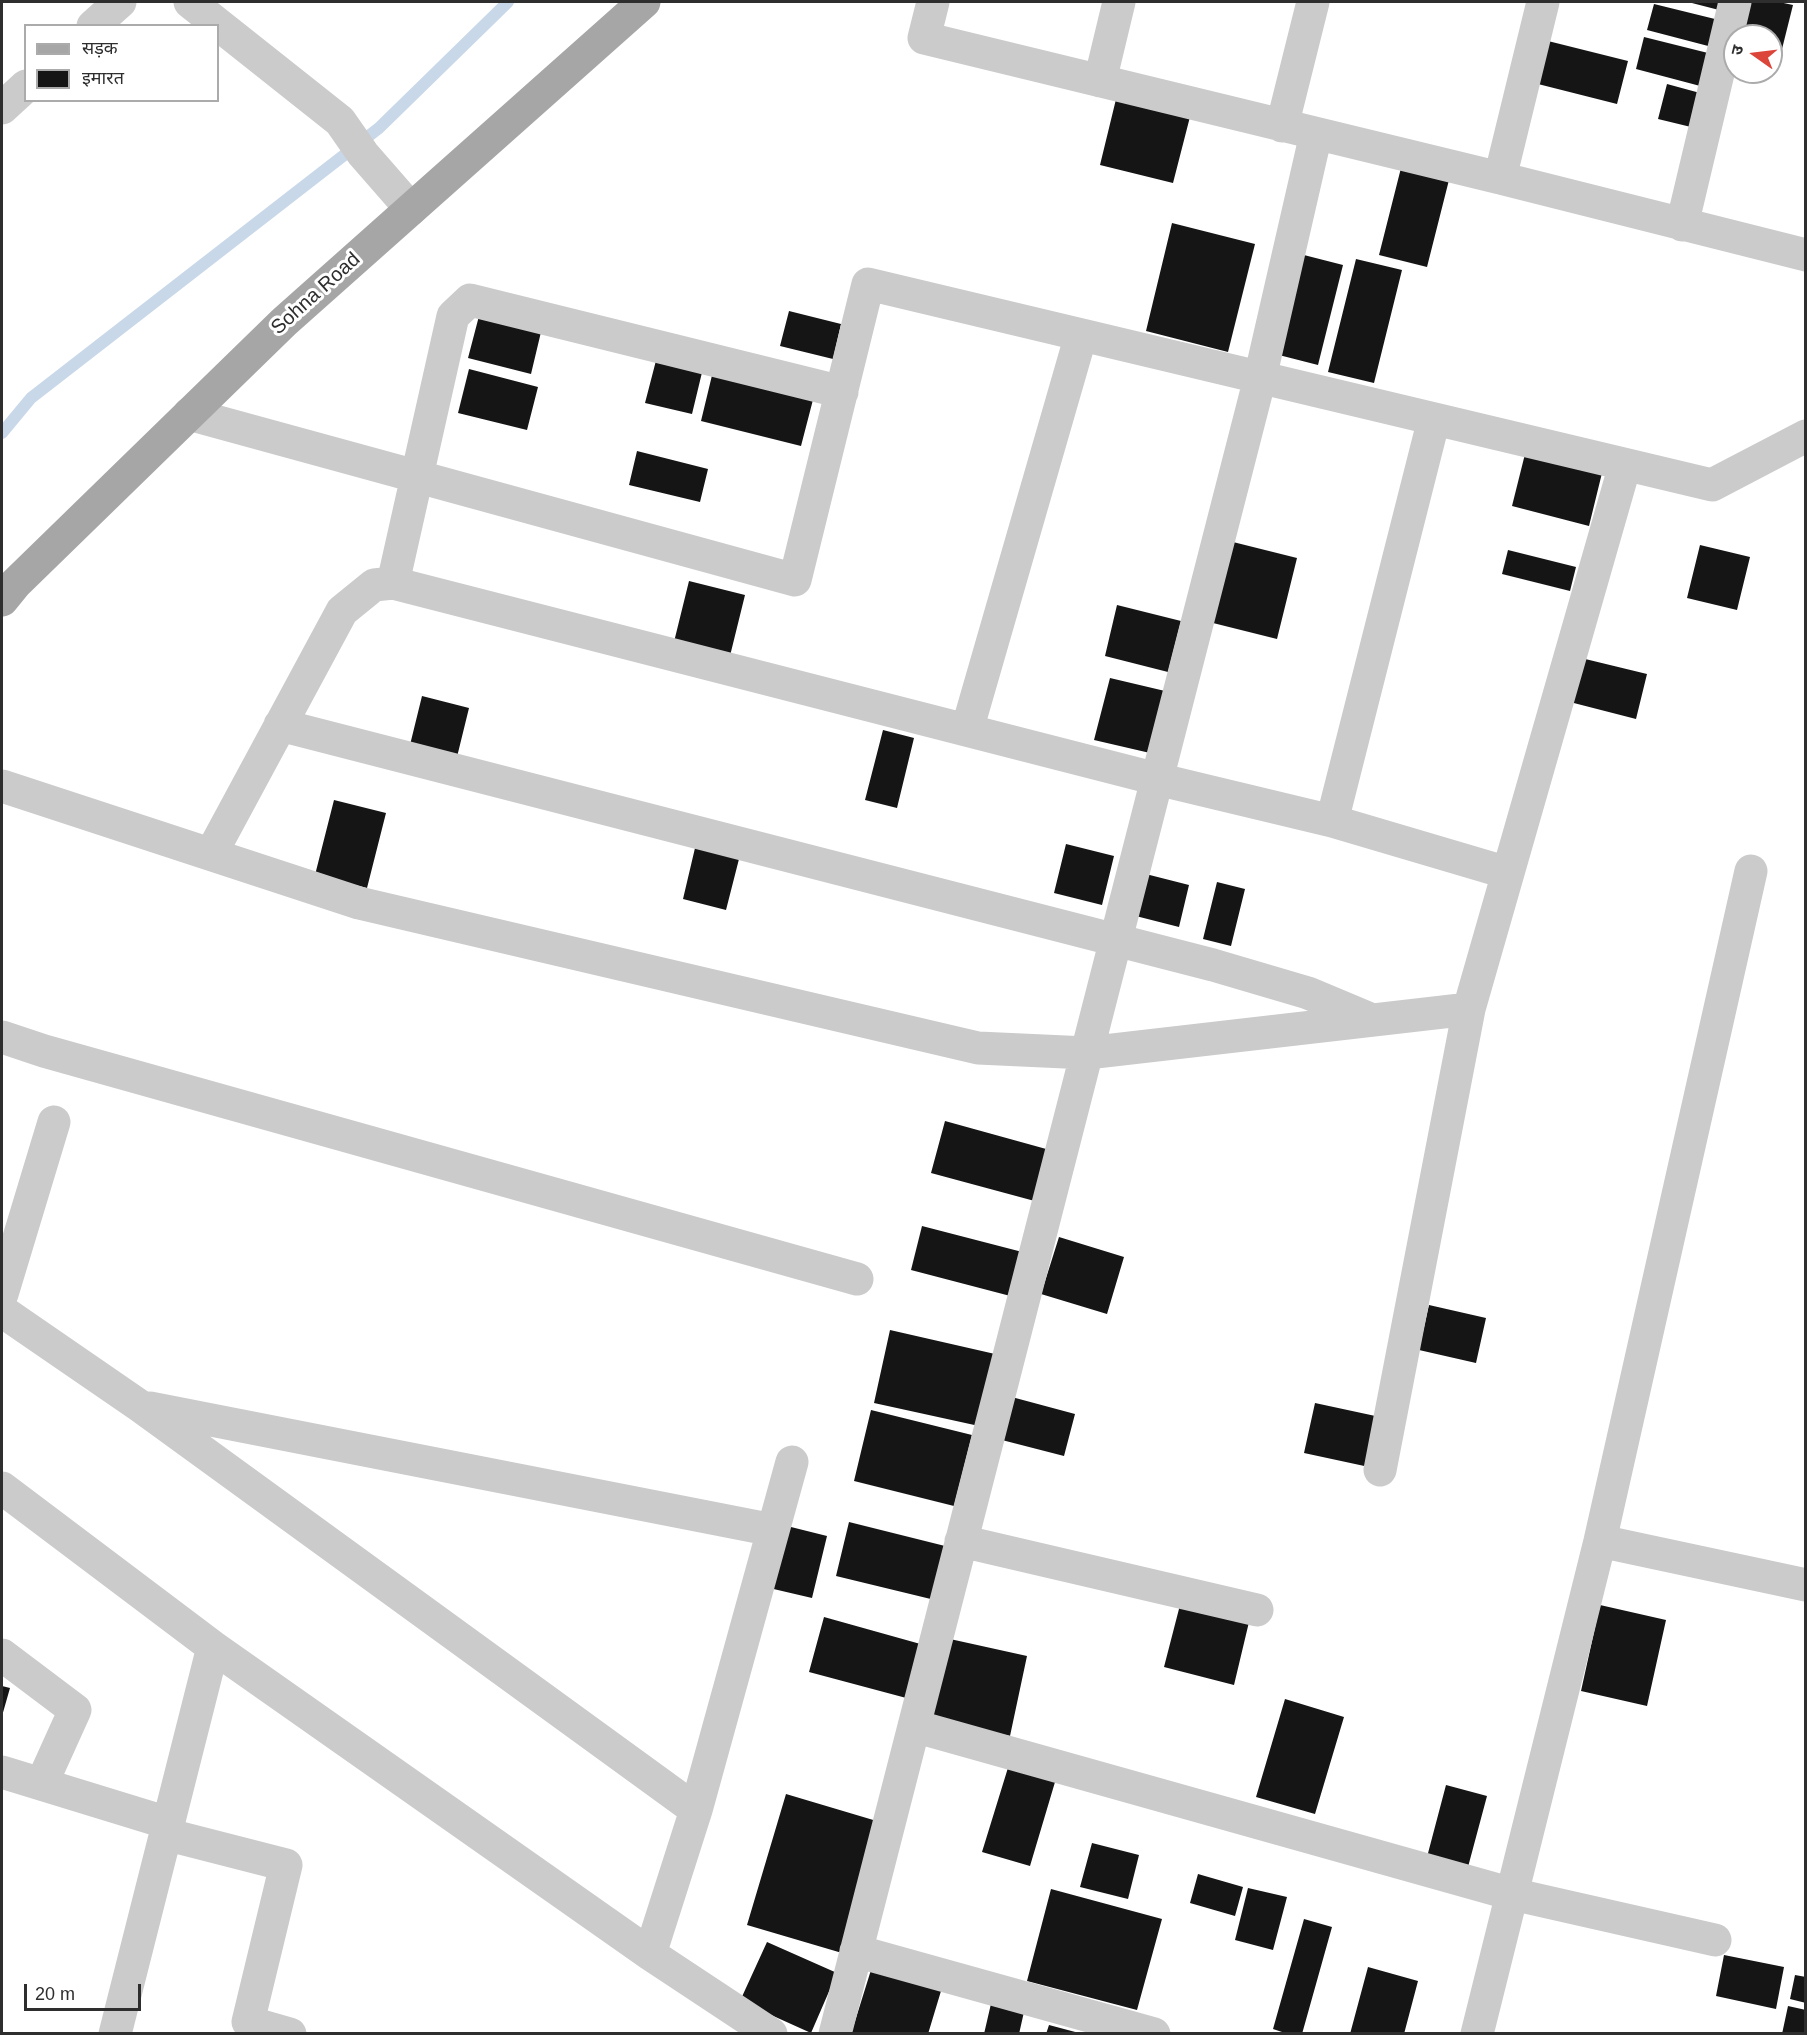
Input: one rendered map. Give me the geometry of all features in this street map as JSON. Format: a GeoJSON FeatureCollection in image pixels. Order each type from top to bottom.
{"type":"FeatureCollection","features":[{"type":"Feature","properties":{"kind":"main road","name":"Sohna Road"},"geometry":{"type":"LineString","coordinates":[[2,600],[15,584],[284,322],[644,2]]}},
{"type":"Feature","properties":{"kind":"street"},"geometry":{"type":"LineString","coordinates":[[95,24],[120,2]]}},
{"type":"Feature","properties":{"kind":"street"},"geometry":{"type":"LineString","coordinates":[[190,2],[218,24]]}},
{"type":"Feature","properties":{"kind":"street"},"geometry":{"type":"LineString","coordinates":[[933,2],[924,38],[1806,255]]}},
{"type":"Feature","properties":{"kind":"street"},"geometry":{"type":"LineString","coordinates":[[1100,81],[1119,2]]}},
{"type":"Feature","properties":{"kind":"street"},"geometry":{"type":"LineString","coordinates":[[1282,126],[1313,2]]}},
{"type":"Feature","properties":{"kind":"street"},"geometry":{"type":"LineString","coordinates":[[1500,178],[1543,2]]}},
{"type":"Feature","properties":{"kind":"street"},"geometry":{"type":"LineString","coordinates":[[1682,225],[1734,2]]}},
{"type":"Feature","properties":{"kind":"street"},"geometry":{"type":"LineString","coordinates":[[219,25],[340,121],[363,154],[411,209]]}},
{"type":"Feature","properties":{"kind":"street"},"geometry":{"type":"LineString","coordinates":[[835,2034],[1260,378],[1316,134]]}},
{"type":"Feature","properties":{"kind":"street"},"geometry":{"type":"LineString","coordinates":[[189,414],[795,580],[868,284],[1713,485],[1806,436]]}},
{"type":"Feature","properties":{"kind":"street"},"geometry":{"type":"LineString","coordinates":[[393,583],[453,316],[470,300],[842,392]]}},
{"type":"Feature","properties":{"kind":"street"},"geometry":{"type":"LineString","coordinates":[[967,730],[1081,335]]}},
{"type":"Feature","properties":{"kind":"street"},"geometry":{"type":"LineString","coordinates":[[1332,820],[1434,419]]}},
{"type":"Feature","properties":{"kind":"street"},"geometry":{"type":"LineString","coordinates":[[1380,1470],[1469,1009],[1624,465]]}},
{"type":"Feature","properties":{"kind":"street"},"geometry":{"type":"LineString","coordinates":[[211,854],[342,611],[374,585],[393,583],[1157,779],[1332,820],[1508,873]]}},
{"type":"Feature","properties":{"kind":"street"},"geometry":{"type":"LineString","coordinates":[[280,725],[1213,965],[1308,993],[1372,1020]]}},
{"type":"Feature","properties":{"kind":"street"},"geometry":{"type":"LineString","coordinates":[[2,786],[359,903],[978,1048],[1087,1053],[1469,1009]]}},
{"type":"Feature","properties":{"kind":"street"},"geometry":{"type":"LineString","coordinates":[[1477,2034],[1600,1541],[1751,871]]}},
{"type":"Feature","properties":{"kind":"street"},"geometry":{"type":"LineString","coordinates":[[2,1037],[44,1051],[857,1279]]}},
{"type":"Feature","properties":{"kind":"street"},"geometry":{"type":"LineString","coordinates":[[2,1294],[54,1122]]}},
{"type":"Feature","properties":{"kind":"street"},"geometry":{"type":"LineString","coordinates":[[2,1311],[140,1406],[696,1810]]}},
{"type":"Feature","properties":{"kind":"street"},"geometry":{"type":"LineString","coordinates":[[140,1406],[773,1530]]}},
{"type":"Feature","properties":{"kind":"street"},"geometry":{"type":"LineString","coordinates":[[650,1954],[696,1810],[792,1462]]}},
{"type":"Feature","properties":{"kind":"street"},"geometry":{"type":"LineString","coordinates":[[2,1488],[213,1647],[650,1954],[771,2034]]}},
{"type":"Feature","properties":{"kind":"street"},"geometry":{"type":"LineString","coordinates":[[961,1541],[1257,1610]]}},
{"type":"Feature","properties":{"kind":"street"},"geometry":{"type":"LineString","coordinates":[[1600,1541],[1806,1585]]}},
{"type":"Feature","properties":{"kind":"street"},"geometry":{"type":"LineString","coordinates":[[115,2034],[213,1647]]}},
{"type":"Feature","properties":{"kind":"street"},"geometry":{"type":"LineString","coordinates":[[2,1655],[75,1710],[42,1783]]}},
{"type":"Feature","properties":{"kind":"street"},"geometry":{"type":"LineString","coordinates":[[914,1726],[1512,1894],[1715,1940]]}},
{"type":"Feature","properties":{"kind":"street"},"geometry":{"type":"LineString","coordinates":[[2,1772],[42,1783],[167,1829],[286,1865],[248,2022],[290,2034]]}},
{"type":"Feature","properties":{"kind":"street"},"geometry":{"type":"LineString","coordinates":[[856,1951],[1154,2034]]}},
{"type":"Feature","properties":{"kind":"building"},"geometry":{"type":"Polygon","coordinates":[[[1688,2],[1721,2],[1719,10],[1688,2]]]}},
{"type":"Feature","properties":{"kind":"building"},"geometry":{"type":"Polygon","coordinates":[[[1745,2],[1779,2],[1793,5],[1783,45],[1783,24],[1740,24],[1745,2]]]}},
{"type":"Feature","properties":{"kind":"building"},"geometry":{"type":"Polygon","coordinates":[[[1654,4],[1719,20],[1712,47],[1647,30],[1654,4]]]}},
{"type":"Feature","properties":{"kind":"building"},"geometry":{"type":"Polygon","coordinates":[[[1644,37],[1712,54],[1704,87],[1636,69],[1644,37]]]}},
{"type":"Feature","properties":{"kind":"building"},"geometry":{"type":"Polygon","coordinates":[[[1548,41],[1628,61],[1617,104],[1538,84],[1548,41]]]}},
{"type":"Feature","properties":{"kind":"building"},"geometry":{"type":"Polygon","coordinates":[[[1667,84],[1700,93],[1691,127],[1658,119],[1667,84]]]}},
{"type":"Feature","properties":{"kind":"building"},"geometry":{"type":"Polygon","coordinates":[[[1118,91],[1192,109],[1173,183],[1100,165],[1118,91]]]}},
{"type":"Feature","properties":{"kind":"building"},"geometry":{"type":"Polygon","coordinates":[[[1402,164],[1450,176],[1427,267],[1379,255],[1402,164]]]}},
{"type":"Feature","properties":{"kind":"building"},"geometry":{"type":"Polygon","coordinates":[[[1172,223],[1255,244],[1228,352],[1146,331],[1172,223]]]}},
{"type":"Feature","properties":{"kind":"building"},"geometry":{"type":"Polygon","coordinates":[[[1300,254],[1343,265],[1318,365],[1275,354],[1300,254]]]}},
{"type":"Feature","properties":{"kind":"building"},"geometry":{"type":"Polygon","coordinates":[[[1356,259],[1402,270],[1374,383],[1328,372],[1356,259]]]}},
{"type":"Feature","properties":{"kind":"building"},"geometry":{"type":"Polygon","coordinates":[[[789,311],[841,324],[833,359],[780,346],[789,311]]]}},
{"type":"Feature","properties":{"kind":"building"},"geometry":{"type":"Polygon","coordinates":[[[479,316],[541,332],[531,374],[468,358],[479,316]]]}},
{"type":"Feature","properties":{"kind":"building"},"geometry":{"type":"Polygon","coordinates":[[[659,349],[705,360],[692,414],[645,403],[659,349]]]}},
{"type":"Feature","properties":{"kind":"building"},"geometry":{"type":"Polygon","coordinates":[[[714,367],[815,392],[801,446],[701,421],[714,367]]]}},
{"type":"Feature","properties":{"kind":"building"},"geometry":{"type":"Polygon","coordinates":[[[469,369],[538,387],[527,430],[458,413],[469,369]]]}},
{"type":"Feature","properties":{"kind":"building"},"geometry":{"type":"Polygon","coordinates":[[[637,451],[708,469],[700,502],[629,485],[637,451]]]}},
{"type":"Feature","properties":{"kind":"building"},"geometry":{"type":"Polygon","coordinates":[[[1525,454],[1602,473],[1589,526],[1512,506],[1525,454]]]}},
{"type":"Feature","properties":{"kind":"building"},"geometry":{"type":"Polygon","coordinates":[[[1221,539],[1297,558],[1277,639],[1201,620],[1221,539]]]}},
{"type":"Feature","properties":{"kind":"building"},"geometry":{"type":"Polygon","coordinates":[[[1700,545],[1750,557],[1737,610],[1687,598],[1700,545]]]}},
{"type":"Feature","properties":{"kind":"building"},"geometry":{"type":"Polygon","coordinates":[[[1508,550],[1576,567],[1570,591],[1502,574],[1508,550]]]}},
{"type":"Feature","properties":{"kind":"building"},"geometry":{"type":"Polygon","coordinates":[[[689,581],[745,595],[728,664],[672,650],[689,581]]]}},
{"type":"Feature","properties":{"kind":"building"},"geometry":{"type":"Polygon","coordinates":[[[1117,605],[1181,621],[1168,672],[1105,656],[1117,605]]]}},
{"type":"Feature","properties":{"kind":"building"},"geometry":{"type":"Polygon","coordinates":[[[1577,657],[1647,674],[1636,719],[1566,701],[1577,657]]]}},
{"type":"Feature","properties":{"kind":"building"},"geometry":{"type":"Polygon","coordinates":[[[1110,678],[1165,691],[1150,753],[1094,740],[1110,678]]]}},
{"type":"Feature","properties":{"kind":"building"},"geometry":{"type":"Polygon","coordinates":[[[422,696],[469,708],[456,761],[409,749],[422,696]]]}},
{"type":"Feature","properties":{"kind":"building"},"geometry":{"type":"Polygon","coordinates":[[[883,730],[914,738],[897,808],[865,800],[883,730]]]}},
{"type":"Feature","properties":{"kind":"building"},"geometry":{"type":"Polygon","coordinates":[[[334,800],[386,813],[367,888],[315,875],[334,800]]]}},
{"type":"Feature","properties":{"kind":"building"},"geometry":{"type":"Polygon","coordinates":[[[1066,844],[1114,856],[1102,905],[1054,893],[1066,844]]]}},
{"type":"Feature","properties":{"kind":"building"},"geometry":{"type":"Polygon","coordinates":[[[695,848],[739,859],[726,910],[683,899],[695,848]]]}},
{"type":"Feature","properties":{"kind":"building"},"geometry":{"type":"Polygon","coordinates":[[[1134,871],[1189,885],[1179,927],[1124,913],[1134,871]]]}},
{"type":"Feature","properties":{"kind":"building"},"geometry":{"type":"Polygon","coordinates":[[[1217,882],[1245,889],[1231,946],[1203,939],[1217,882]]]}},
{"type":"Feature","properties":{"kind":"building"},"geometry":{"type":"Polygon","coordinates":[[[945,1121],[1057,1152],[1042,1203],[931,1173],[945,1121]]]}},
{"type":"Feature","properties":{"kind":"building"},"geometry":{"type":"Polygon","coordinates":[[[922,1226],[1030,1254],[1018,1298],[911,1270],[922,1226]]]}},
{"type":"Feature","properties":{"kind":"building"},"geometry":{"type":"Polygon","coordinates":[[[1059,1237],[1124,1257],[1107,1314],[1041,1294],[1059,1237]]]}},
{"type":"Feature","properties":{"kind":"building"},"geometry":{"type":"Polygon","coordinates":[[[1429,1305],[1486,1318],[1476,1363],[1419,1350],[1429,1305]]]}},
{"type":"Feature","properties":{"kind":"building"},"geometry":{"type":"Polygon","coordinates":[[[890,1330],[995,1354],[979,1426],[874,1403],[890,1330]]]}},
{"type":"Feature","properties":{"kind":"building"},"geometry":{"type":"Polygon","coordinates":[[[1008,1396],[1075,1414],[1064,1456],[998,1439],[1008,1396]]]}},
{"type":"Feature","properties":{"kind":"building"},"geometry":{"type":"Polygon","coordinates":[[[1315,1403],[1380,1417],[1369,1467],[1304,1453],[1315,1403]]]}},
{"type":"Feature","properties":{"kind":"building"},"geometry":{"type":"Polygon","coordinates":[[[871,1410],[972,1435],[954,1506],[854,1481],[871,1410]]]}},
{"type":"Feature","properties":{"kind":"building"},"geometry":{"type":"Polygon","coordinates":[[[849,1522],[953,1548],[939,1601],[836,1576],[849,1522]]]}},
{"type":"Feature","properties":{"kind":"building"},"geometry":{"type":"Polygon","coordinates":[[[779,1524],[827,1536],[812,1598],[765,1587],[779,1524]]]}},
{"type":"Feature","properties":{"kind":"building"},"geometry":{"type":"Polygon","coordinates":[[[1180,1605],[1249,1622],[1234,1685],[1164,1667],[1180,1605]]]}},
{"type":"Feature","properties":{"kind":"building"},"geometry":{"type":"Polygon","coordinates":[[[1600,1605],[1666,1620],[1647,1706],[1581,1691],[1600,1605]]]}},
{"type":"Feature","properties":{"kind":"building"},"geometry":{"type":"Polygon","coordinates":[[[824,1617],[924,1645],[910,1699],[809,1672],[824,1617]]]}},
{"type":"Feature","properties":{"kind":"building"},"geometry":{"type":"Polygon","coordinates":[[[950,1639],[1027,1656],[1010,1736],[932,1720],[950,1639]]]}},
{"type":"Feature","properties":{"kind":"building"},"geometry":{"type":"Polygon","coordinates":[[[2,1686],[10,1688],[2,1716],[2,1686]]]}},
{"type":"Feature","properties":{"kind":"building"},"geometry":{"type":"Polygon","coordinates":[[[1285,1699],[1344,1717],[1315,1814],[1256,1797],[1285,1699]]]}},
{"type":"Feature","properties":{"kind":"building"},"geometry":{"type":"Polygon","coordinates":[[[1011,1758],[1058,1772],[1030,1866],[982,1852],[1011,1758]]]}},
{"type":"Feature","properties":{"kind":"building"},"geometry":{"type":"Polygon","coordinates":[[[1446,1785],[1487,1796],[1468,1867],[1427,1857],[1446,1785]]]}},
{"type":"Feature","properties":{"kind":"building"},"geometry":{"type":"Polygon","coordinates":[[[786,1794],[880,1822],[842,1953],[747,1925],[786,1794]]]}},
{"type":"Feature","properties":{"kind":"building"},"geometry":{"type":"Polygon","coordinates":[[[1092,1843],[1139,1855],[1128,1899],[1080,1887],[1092,1843]]]}},
{"type":"Feature","properties":{"kind":"building"},"geometry":{"type":"Polygon","coordinates":[[[1198,1874],[1243,1887],[1235,1916],[1190,1903],[1198,1874]]]}},
{"type":"Feature","properties":{"kind":"building"},"geometry":{"type":"Polygon","coordinates":[[[1248,1888],[1287,1897],[1273,1950],[1235,1940],[1248,1888]]]}},
{"type":"Feature","properties":{"kind":"building"},"geometry":{"type":"Polygon","coordinates":[[[1051,1889],[1162,1919],[1137,2010],[1027,1981],[1051,1889]]]}},
{"type":"Feature","properties":{"kind":"building"},"geometry":{"type":"Polygon","coordinates":[[[1304,1919],[1332,1927],[1302,2034],[1288,2034],[1273,2029],[1304,1919]]]}},
{"type":"Feature","properties":{"kind":"building"},"geometry":{"type":"Polygon","coordinates":[[[767,1942],[837,1973],[811,2033],[740,2001],[767,1942]]]}},
{"type":"Feature","properties":{"kind":"building"},"geometry":{"type":"Polygon","coordinates":[[[1724,1955],[1784,1967],[1776,2009],[1716,1996],[1724,1955]]]}},
{"type":"Feature","properties":{"kind":"building"},"geometry":{"type":"Polygon","coordinates":[[[1368,1967],[1418,1981],[1404,2034],[1350,2034],[1368,1967]]]}},
{"type":"Feature","properties":{"kind":"building"},"geometry":{"type":"Polygon","coordinates":[[[871,1970],[941,1991],[928,2034],[851,2034],[871,1970]]]}},
{"type":"Feature","properties":{"kind":"building"},"geometry":{"type":"Polygon","coordinates":[[[1795,1975],[1806,1977],[1806,2003],[1790,1999],[1795,1975]]]}},
{"type":"Feature","properties":{"kind":"building"},"geometry":{"type":"Polygon","coordinates":[[[993,1995],[1026,2003],[1019,2034],[984,2034],[993,1995]]]}},
{"type":"Feature","properties":{"kind":"building"},"geometry":{"type":"Polygon","coordinates":[[[1788,2006],[1806,2010],[1806,2034],[1782,2034],[1788,2006]]]}},
{"type":"Feature","properties":{"kind":"building"},"geometry":{"type":"Polygon","coordinates":[[[1049,2025],[1079,2033],[1079,2034],[1046,2034],[1049,2025]]]}},
{"type":"Feature","properties":{"kind":"waterway"},"geometry":{"type":"LineString","coordinates":[[2,433],[31,398],[379,128],[508,2]]}}]}
